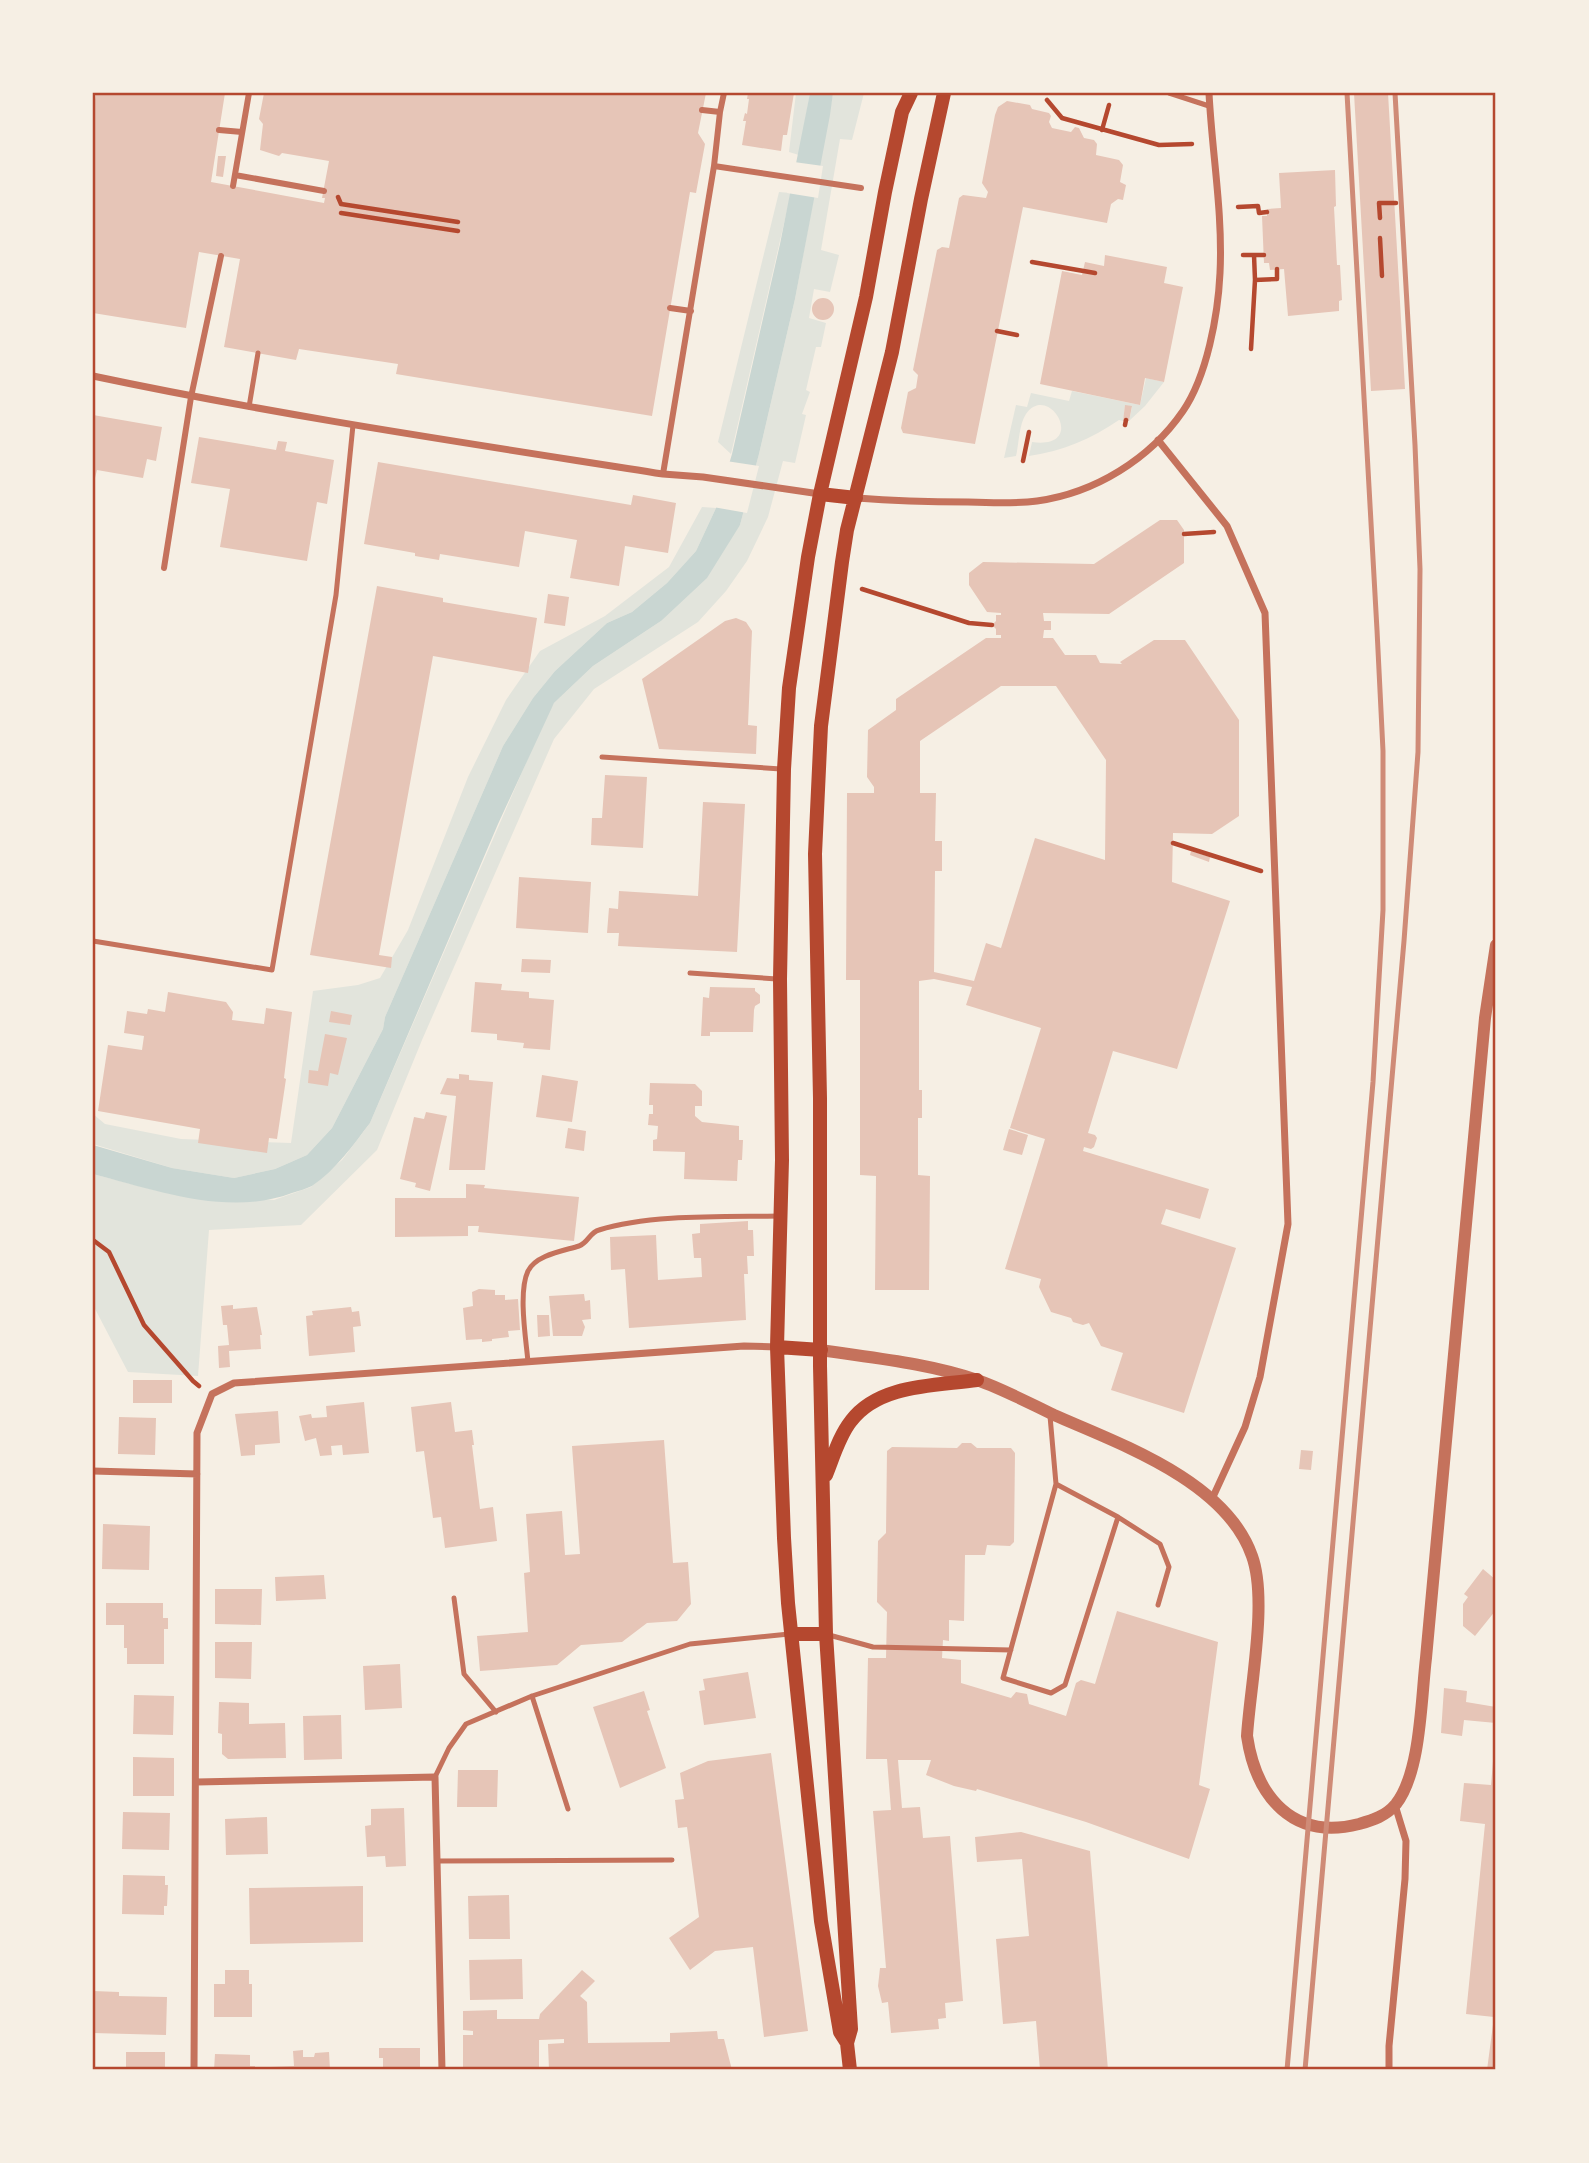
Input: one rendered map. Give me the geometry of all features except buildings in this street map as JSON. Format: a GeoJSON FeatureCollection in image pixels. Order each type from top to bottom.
{"type":"FeatureCollection","features":[{"type":"Feature","properties":{"kind":"main road"},"geometry":{"type":"LineString","coordinates":[[847,2043],[839,2032],[821,1921],[784,1538],[777,1347],[784,769],[797,618],[820,494],[866,297],[902,112],[911,93]]}},
{"type":"Feature","properties":{"kind":"main road"},"geometry":{"type":"LineString","coordinates":[[850,2070],[847,2043],[851,2031],[826,1634],[816,801],[828,659],[842,562],[892,352],[944,93]]}},
{"type":"Feature","properties":{"kind":"main road"},"geometry":{"type":"LineString","coordinates":[[820,494],[856,498]]}},
{"type":"Feature","properties":{"kind":"main road"},"geometry":{"type":"LineString","coordinates":[[777,1347],[821,1350]]}},
{"type":"Feature","properties":{"kind":"main road"},"geometry":{"type":"LineString","coordinates":[[823,1483],[850,1422],[868,1403],[892,1393],[977,1380]]}},
{"type":"Feature","properties":{"kind":"main road"},"geometry":{"type":"LineString","coordinates":[[792,1634],[826,1634]]}},
{"type":"Feature","properties":{"kind":"main road"},"geometry":{"type":"LineString","coordinates":[[807,1790],[834,1788]]}},
{"type":"Feature","properties":{"kind":"street"},"geometry":{"type":"LineString","coordinates":[[233,186],[249,93]]}},
{"type":"Feature","properties":{"kind":"street"},"geometry":{"type":"LineString","coordinates":[[663,474],[724,93]]}},
{"type":"Feature","properties":{"kind":"street"},"geometry":{"type":"LineString","coordinates":[[856,498],[922,502],[1038,501],[1105,480],[1136,461],[1158,440],[1183,411],[1198,381],[1210,340],[1220,275],[1215,155],[1209,93]]}},
{"type":"Feature","properties":{"kind":"street"},"geometry":{"type":"LineString","coordinates":[[702,110],[720,113]]}},
{"type":"Feature","properties":{"kind":"street"},"geometry":{"type":"LineString","coordinates":[[219,130],[242,132]]}},
{"type":"Feature","properties":{"kind":"street"},"geometry":{"type":"LineString","coordinates":[[714,166],[860,188]]}},
{"type":"Feature","properties":{"kind":"street"},"geometry":{"type":"LineString","coordinates":[[234,175],[324,191]]}},
{"type":"Feature","properties":{"kind":"street"},"geometry":{"type":"LineString","coordinates":[[164,568],[191,397],[221,256]]}},
{"type":"Feature","properties":{"kind":"street"},"geometry":{"type":"LineString","coordinates":[[670,308],[691,311]]}},
{"type":"Feature","properties":{"kind":"street"},"geometry":{"type":"LineString","coordinates":[[93,376],[191,397],[353,425],[663,474],[820,494]]}},
{"type":"Feature","properties":{"kind":"street"},"geometry":{"type":"LineString","coordinates":[[1158,440],[1227,526],[1265,613],[1288,1224],[1260,1377],[1245,1427],[1212,1499]]}},
{"type":"Feature","properties":{"kind":"street"},"geometry":{"type":"LineString","coordinates":[[821,1350],[899,1362],[977,1380],[1152,1460],[1212,1499],[1237,1528],[1252,1556],[1258,1585],[1258,1616],[1247,1736],[1250,1755],[1265,1791],[1275,1806],[1307,1825],[1341,1829],[1373,1820],[1391,1809],[1406,1787],[1413,1763],[1426,1658],[1481,1054],[1496,946]]}},
{"type":"Feature","properties":{"kind":"street"},"geometry":{"type":"LineString","coordinates":[[194,2070],[197,1433],[212,1394],[234,1383],[744,1346],[777,1347]]}},
{"type":"Feature","properties":{"kind":"street"},"geometry":{"type":"LineString","coordinates":[[93,1471],[197,1474]]}},
{"type":"Feature","properties":{"kind":"street"},"geometry":{"type":"LineString","coordinates":[[197,1782],[435,1777],[442,2070]]}},
{"type":"Feature","properties":{"kind":"street"},"geometry":{"type":"LineString","coordinates":[[1390,2070],[1389,2046],[1406,1866],[1406,1841],[1391,1809]]}},
{"type":"Feature","properties":{"kind":"lane"},"geometry":{"type":"LineString","coordinates":[[1169,93],[1209,106]]}},
{"type":"Feature","properties":{"kind":"lane"},"geometry":{"type":"LineString","coordinates":[[249,407],[258,354]]}},
{"type":"Feature","properties":{"kind":"lane"},"geometry":{"type":"LineString","coordinates":[[93,941],[272,970],[336,595],[353,425]]}},
{"type":"Feature","properties":{"kind":"lane"},"geometry":{"type":"LineString","coordinates":[[602,757],[784,769]]}},
{"type":"Feature","properties":{"kind":"lane"},"geometry":{"type":"LineString","coordinates":[[690,973],[780,979]]}},
{"type":"Feature","properties":{"kind":"lane"},"geometry":{"type":"LineString","coordinates":[[528,1362],[524,1294],[527,1273],[535,1262],[584,1244],[595,1231],[626,1223],[780,1216]]}},
{"type":"Feature","properties":{"kind":"lane"},"geometry":{"type":"LineString","coordinates":[[1049,1413],[1056,1484],[1003,1678],[1051,1693],[1065,1685],[1118,1517]]}},
{"type":"Feature","properties":{"kind":"lane"},"geometry":{"type":"LineString","coordinates":[[1056,1484],[1118,1517],[1160,1544],[1169,1567],[1157,1605]]}},
{"type":"Feature","properties":{"kind":"lane"},"geometry":{"type":"LineString","coordinates":[[454,1598],[464,1674],[496,1712]]}},
{"type":"Feature","properties":{"kind":"lane"},"geometry":{"type":"LineString","coordinates":[[435,1777],[449,1748],[466,1724],[532,1696],[690,1644],[792,1634]]}},
{"type":"Feature","properties":{"kind":"lane"},"geometry":{"type":"LineString","coordinates":[[826,1634],[873,1647],[1011,1650]]}},
{"type":"Feature","properties":{"kind":"lane"},"geometry":{"type":"LineString","coordinates":[[532,1696],[568,1810]]}},
{"type":"Feature","properties":{"kind":"lane"},"geometry":{"type":"LineString","coordinates":[[438,1861],[672,1860]]}},
{"type":"Feature","properties":{"kind":"path"},"geometry":{"type":"LineString","coordinates":[[1046,100],[1062,118],[1159,145],[1192,144]]}},
{"type":"Feature","properties":{"kind":"path"},"geometry":{"type":"LineString","coordinates":[[1102,130],[1109,105]]}},
{"type":"Feature","properties":{"kind":"path"},"geometry":{"type":"LineString","coordinates":[[1380,218],[1379,203],[1396,203]]}},
{"type":"Feature","properties":{"kind":"path"},"geometry":{"type":"LineString","coordinates":[[1237,207],[1258,206],[1259,213],[1267,212]]}},
{"type":"Feature","properties":{"kind":"path"},"geometry":{"type":"LineString","coordinates":[[341,208],[458,227],[341,208]]}},
{"type":"Feature","properties":{"kind":"path"},"geometry":{"type":"LineString","coordinates":[[1380,238],[1382,275]]}},
{"type":"Feature","properties":{"kind":"path"},"geometry":{"type":"LineString","coordinates":[[1243,255],[1264,255]]}},
{"type":"Feature","properties":{"kind":"path"},"geometry":{"type":"LineString","coordinates":[[1251,349],[1254,255]]}},
{"type":"Feature","properties":{"kind":"path"},"geometry":{"type":"LineString","coordinates":[[1032,262],[1095,272]]}},
{"type":"Feature","properties":{"kind":"path"},"geometry":{"type":"LineString","coordinates":[[1255,280],[1277,279],[1277,269]]}},
{"type":"Feature","properties":{"kind":"path"},"geometry":{"type":"LineString","coordinates":[[998,331],[1017,335]]}},
{"type":"Feature","properties":{"kind":"path"},"geometry":{"type":"LineString","coordinates":[[1023,461],[1029,432]]}},
{"type":"Feature","properties":{"kind":"path"},"geometry":{"type":"LineString","coordinates":[[1184,534],[1197,534]]}},
{"type":"Feature","properties":{"kind":"path"},"geometry":{"type":"LineString","coordinates":[[862,589],[970,624],[992,625]]}},
{"type":"Feature","properties":{"kind":"path"},"geometry":{"type":"LineString","coordinates":[[1173,843],[1275,876]]}},
{"type":"Feature","properties":{"kind":"path"},"geometry":{"type":"LineString","coordinates":[[93,1240],[109,1252],[144,1325],[192,1381],[212,1394]]}},
{"type":"Feature","properties":{"kind":"shaded area"},"geometry":{"type":"Polygon","coordinates":[[[796,93],[810,93],[799,155],[789,152],[796,93]]]}},
{"type":"Feature","properties":{"kind":"shaded area"},"geometry":{"type":"Polygon","coordinates":[[[810,93],[833,93],[830,115],[795,299],[740,525],[707,578],[661,621],[593,666],[554,703],[498,824],[370,1123],[344,1157],[321,1180],[307,1188],[268,1200],[217,1202],[166,1193],[93,1174],[93,1145],[172,1168],[234,1178],[275,1169],[307,1155],[332,1128],[383,1029],[385,1017],[503,746],[533,698],[555,671],[607,623],[632,612],[667,583],[696,551],[716,508],[732,454],[780,244],[810,93]]]}},
{"type":"Feature","properties":{"kind":"shaded area"},"geometry":{"type":"Polygon","coordinates":[[[833,93],[864,93],[852,140],[840,139],[821,250],[839,255],[830,292],[814,289],[809,318],[826,323],[821,347],[816,347],[806,390],[810,392],[802,414],[806,415],[795,463],[783,461],[768,517],[747,561],[726,591],[698,622],[594,689],[554,739],[422,1040],[377,1150],[301,1225],[209,1230],[198,1376],[128,1372],[93,1305],[93,1174],[158,1191],[274,1200],[311,1187],[342,1160],[370,1123],[554,703],[593,666],[661,621],[740,525],[795,299],[833,93]]]}},
{"type":"Feature","properties":{"kind":"shaded area"},"geometry":{"type":"Polygon","coordinates":[[[779,192],[791,193],[731,454],[718,442],[779,192]]]}},
{"type":"Feature","properties":{"kind":"shaded area"},"geometry":{"type":"Polygon","coordinates":[[[1146,378],[1164,382],[1129,421],[1132,407],[1125,406],[1123,421],[1119,420],[1076,443],[1029,456],[1032,442],[1049,442],[1058,436],[1061,428],[1053,410],[1045,406],[1035,406],[1024,418],[1016,456],[1004,458],[1016,405],[1027,407],[1031,393],[1069,401],[1072,391],[1140,405],[1146,378]]]}},
{"type":"Feature","properties":{"kind":"shaded area"},"geometry":{"type":"Polygon","coordinates":[[[702,507],[716,508],[696,551],[667,583],[632,612],[607,623],[555,671],[533,698],[503,746],[385,1017],[383,1029],[332,1128],[307,1155],[275,1169],[234,1178],[172,1168],[93,1144],[93,1114],[105,1124],[181,1139],[291,1143],[313,991],[358,985],[380,978],[408,930],[468,777],[506,700],[540,651],[605,616],[669,567],[702,507]]]}},
{"type":"Feature","properties":{"kind":"pier"},"geometry":{"type":"Polygon","coordinates":[[[794,162],[823,166],[818,198],[787,193],[794,162]]]}},
{"type":"Feature","properties":{"kind":"pier"},"geometry":{"type":"Polygon","coordinates":[[[726,461],[759,466],[747,513],[713,507],[726,461]]]}},
{"type":"Feature","properties":{"kind":"railway"},"geometry":{"type":"LineString","coordinates":[[1287,2070],[1373,1082],[1383,910],[1383,751],[1347,93]]}},
{"type":"Feature","properties":{"kind":"railway"},"geometry":{"type":"LineString","coordinates":[[1305,2070],[1404,941],[1418,752],[1420,569],[1395,93]]}}]}
